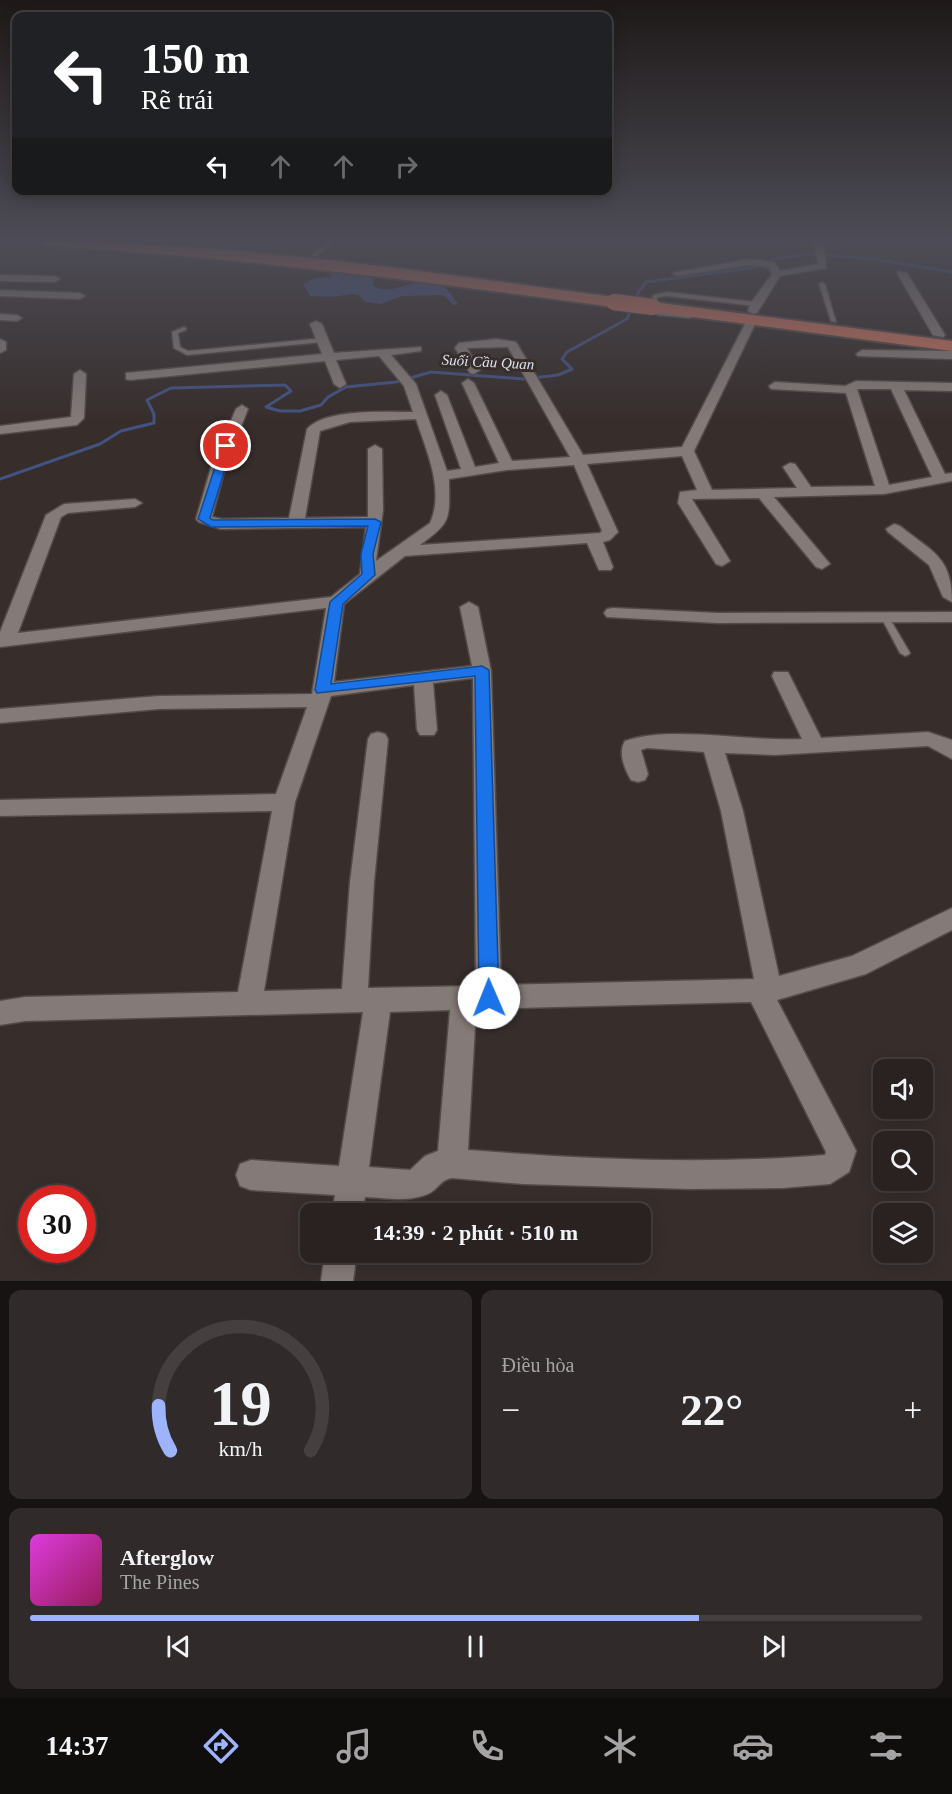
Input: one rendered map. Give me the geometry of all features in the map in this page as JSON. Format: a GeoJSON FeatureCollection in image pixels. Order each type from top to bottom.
{"type":"FeatureCollection","features":[{"type":"Feature","properties":{"kind":"highway"},"geometry":{"type":"LineString","coordinates":[[646,302],[948,341]]}},
{"type":"Feature","properties":{"kind":"highway"},"geometry":{"type":"LineString","coordinates":[[753,314],[834,321],[948,341]]}},
{"type":"Feature","properties":{"kind":"street"},"geometry":{"type":"LineString","coordinates":[[687,451],[759,302]]}},
{"type":"Feature","properties":{"kind":"street"},"geometry":{"type":"LineString","coordinates":[[862,354],[948,341],[921,302]]}},
{"type":"Feature","properties":{"kind":"street"},"geometry":{"type":"LineString","coordinates":[[0,317],[17,318]]}},
{"type":"Feature","properties":{"kind":"street"},"geometry":{"type":"LineString","coordinates":[[316,324],[339,384]]}},
{"type":"Feature","properties":{"kind":"street"},"geometry":{"type":"LineString","coordinates":[[0,342],[0,350]]}},
{"type":"Feature","properties":{"kind":"street"},"geometry":{"type":"LineString","coordinates":[[401,552],[604,537],[610,532],[578,458],[508,342],[463,345],[460,348],[474,370]]}},
{"type":"Feature","properties":{"kind":"street"},"geometry":{"type":"LineString","coordinates":[[130,376],[417,349]]}},
{"type":"Feature","properties":{"kind":"street"},"geometry":{"type":"LineString","coordinates":[[135,503],[63,509],[54,515],[3,640],[336,602],[368,575],[437,525],[441,516],[442,477],[423,415],[406,381],[383,353]]}},
{"type":"Feature","properties":{"kind":"street"},"geometry":{"type":"LineString","coordinates":[[0,430],[72,422],[77,418],[80,374]]}},
{"type":"Feature","properties":{"kind":"street"},"geometry":{"type":"LineString","coordinates":[[468,383],[507,466]]}},
{"type":"Feature","properties":{"kind":"street"},"geometry":{"type":"LineString","coordinates":[[775,386],[851,390]]}},
{"type":"Feature","properties":{"kind":"street"},"geometry":{"type":"LineString","coordinates":[[884,490],[851,386],[952,387]]}},
{"type":"Feature","properties":{"kind":"street"},"geometry":{"type":"LineString","coordinates":[[722,561],[684,499],[685,495],[690,493],[808,493],[884,490],[946,478],[896,386]]}},
{"type":"Feature","properties":{"kind":"street"},"geometry":{"type":"LineString","coordinates":[[441,395],[469,471]]}},
{"type":"Feature","properties":{"kind":"street"},"geometry":{"type":"LineString","coordinates":[[242,410],[219,464],[204,519],[221,524],[375,522]]}},
{"type":"Feature","properties":{"kind":"street"},"geometry":{"type":"LineString","coordinates":[[296,523],[314,429],[318,425],[337,420],[423,415]]}},
{"type":"Feature","properties":{"kind":"street"},"geometry":{"type":"LineString","coordinates":[[368,575],[367,554],[375,522],[375,449]]}},
{"type":"Feature","properties":{"kind":"street"},"geometry":{"type":"LineString","coordinates":[[442,477],[469,471],[578,458],[687,451]]}},
{"type":"Feature","properties":{"kind":"street"},"geometry":{"type":"LineString","coordinates":[[687,451],[706,493]]}},
{"type":"Feature","properties":{"kind":"street"},"geometry":{"type":"LineString","coordinates":[[790,467],[808,493]]}},
{"type":"Feature","properties":{"kind":"street"},"geometry":{"type":"LineString","coordinates":[[763,493],[822,564]]}},
{"type":"Feature","properties":{"kind":"street"},"geometry":{"type":"LineString","coordinates":[[894,529],[936,563],[952,597]]}},
{"type":"Feature","properties":{"kind":"street"},"geometry":{"type":"LineString","coordinates":[[593,538],[605,567]]}},
{"type":"Feature","properties":{"kind":"street"},"geometry":{"type":"LineString","coordinates":[[249,1004],[284,802],[321,695],[336,602]]}},
{"type":"Feature","properties":{"kind":"street"},"geometry":{"type":"LineString","coordinates":[[452,1163],[476,998],[482,670],[469,607]]}},
{"type":"Feature","properties":{"kind":"street"},"geometry":{"type":"LineString","coordinates":[[613,614],[718,618],[952,617]]}},
{"type":"Feature","properties":{"kind":"street"},"geometry":{"type":"LineString","coordinates":[[0,716],[61,708],[321,695],[482,670]]}},
{"type":"Feature","properties":{"kind":"street"},"geometry":{"type":"LineString","coordinates":[[781,676],[815,746]]}},
{"type":"Feature","properties":{"kind":"street"},"geometry":{"type":"LineString","coordinates":[[423,678],[427,730]]}},
{"type":"Feature","properties":{"kind":"street"},"geometry":{"type":"LineString","coordinates":[[349,1203],[366,1001],[362,882],[378,739]]}},
{"type":"Feature","properties":{"kind":"street"},"geometry":{"type":"LineString","coordinates":[[638,774],[631,752],[632,746],[638,742],[713,747],[815,746],[928,739],[941,742],[952,752]]}},
{"type":"Feature","properties":{"kind":"street"},"geometry":{"type":"LineString","coordinates":[[251,1174],[410,1185],[422,1181],[435,1166],[452,1163],[523,1169],[690,1174],[783,1173],[830,1169],[839,1162],[841,1151],[764,990],[732,811],[713,747]]}},
{"type":"Feature","properties":{"kind":"street"},"geometry":{"type":"LineString","coordinates":[[0,808],[284,802]]}},
{"type":"Feature","properties":{"kind":"street"},"geometry":{"type":"LineString","coordinates":[[0,1013],[25,1009],[764,990],[858,966],[952,918]]}},
{"type":"Feature","properties":{"kind":"street"},"geometry":{"type":"LineString","coordinates":[[337,1281],[339,1263]]}},
{"type":"Feature","properties":{"kind":"lane"},"geometry":{"type":"LineString","coordinates":[[653,302],[650,306],[653,311],[665,314],[753,314]]}},
{"type":"Feature","properties":{"kind":"lane"},"geometry":{"type":"LineString","coordinates":[[700,302],[753,314]]}},
{"type":"Feature","properties":{"kind":"lane"},"geometry":{"type":"LineString","coordinates":[[828,302],[834,321]]}},
{"type":"Feature","properties":{"kind":"lane"},"geometry":{"type":"LineString","coordinates":[[184,329],[175,332],[177,348],[186,352],[323,340]]}},
{"type":"Feature","properties":{"kind":"lane"},"geometry":{"type":"LineString","coordinates":[[886,619],[905,653]]}},
{"type":"Feature","properties":{"kind":"water"},"geometry":{"type":"Polygon","coordinates":[[[365,302],[387,302],[381,304],[365,302]]]}},
{"type":"Feature","properties":{"kind":"waterway","name":"Suối Cầu Quan"},"geometry":{"type":"LineString","coordinates":[[0,479],[100,444],[121,431],[154,423],[154,414],[147,400],[171,388],[285,385],[291,391],[266,407],[280,411],[300,411],[321,405],[328,397],[346,387],[396,382],[431,372],[524,379],[558,375],[572,369],[562,359],[567,352],[627,319],[634,302]]}},
{"type":"Feature","properties":{"kind":"route"},"geometry":{"type":"LineString","coordinates":[[226,446],[204,519],[211,523],[375,522],[367,554],[368,575],[336,602],[322,690],[482,670],[489,998]]}}]}
